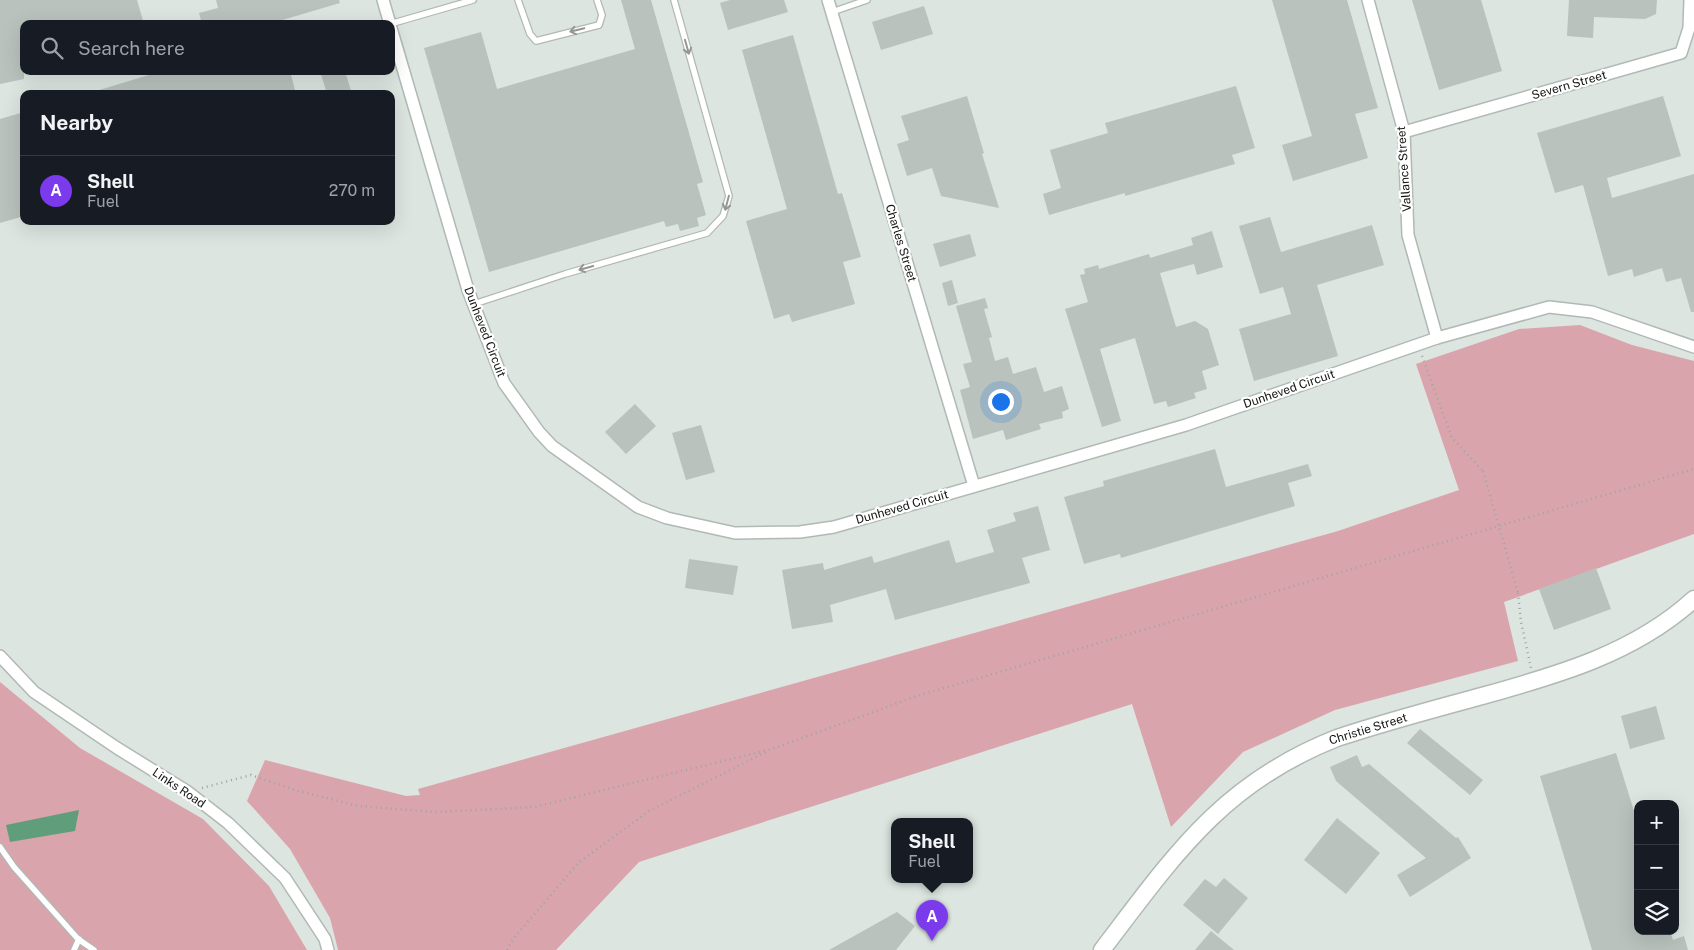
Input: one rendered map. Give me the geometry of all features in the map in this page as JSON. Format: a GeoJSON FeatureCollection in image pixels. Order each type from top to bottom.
{"type":"FeatureCollection","features":[{"type":"Feature","properties":{"kind":"main road","name":"Christie Street"},"geometry":{"type":"LineString","coordinates":[[1102,950],[1190,836],[1225,803],[1267,772],[1306,750],[1336,738],[1565,673],[1612,653],[1667,620],[1694,599]]}},
{"type":"Feature","properties":{"kind":"street"},"geometry":{"type":"LineString","coordinates":[[383,0],[389,20]]}},
{"type":"Feature","properties":{"kind":"street","name":"Charles Street"},"geometry":{"type":"LineString","coordinates":[[828,0],[974,486]]}},
{"type":"Feature","properties":{"kind":"street","name":"Vallance Street"},"geometry":{"type":"LineString","coordinates":[[1368,0],[1404,132],[1408,235],[1438,338]]}},
{"type":"Feature","properties":{"kind":"street","name":"Severn Street"},"geometry":{"type":"LineString","coordinates":[[1404,132],[1681,53],[1689,28],[1690,0]]}},
{"type":"Feature","properties":{"kind":"street","name":"Dunheved Circuit"},"geometry":{"type":"LineString","coordinates":[[395,41],[474,304],[504,383],[539,432],[552,446],[638,507],[668,518],[735,533],[800,532],[834,528],[1186,425],[1438,338],[1549,306],[1592,312],[1694,347]]}},
{"type":"Feature","properties":{"kind":"street","name":"Links Road"},"geometry":{"type":"LineString","coordinates":[[0,656],[34,692],[117,748],[188,792],[228,823],[285,878],[325,939],[328,950]]}},
{"type":"Feature","properties":{"kind":"lane"},"geometry":{"type":"LineString","coordinates":[[395,23],[473,0]]}},
{"type":"Feature","properties":{"kind":"lane"},"geometry":{"type":"LineString","coordinates":[[518,0],[530,34],[536,41],[599,25],[602,15],[597,0]]}},
{"type":"Feature","properties":{"kind":"lane"},"geometry":{"type":"LineString","coordinates":[[474,304],[565,274],[707,233],[723,216],[729,196],[674,0]]}},
{"type":"Feature","properties":{"kind":"lane"},"geometry":{"type":"LineString","coordinates":[[832,12],[867,0]]}},
{"type":"Feature","properties":{"kind":"lane"},"geometry":{"type":"LineString","coordinates":[[0,847],[14,867],[79,939],[94,950]]}},
{"type":"Feature","properties":{"kind":"lane"},"geometry":{"type":"LineString","coordinates":[[74,950],[79,939]]}},
{"type":"Feature","properties":{"kind":"path"},"geometry":{"type":"LineString","coordinates":[[1418,345],[1452,438],[1483,471],[1518,593],[1521,622],[1535,682]]}},
{"type":"Feature","properties":{"kind":"path"},"geometry":{"type":"LineString","coordinates":[[188,792],[251,774],[295,790],[358,806],[435,812],[534,807],[772,749],[926,693],[1694,468]]}},
{"type":"Feature","properties":{"kind":"path"},"geometry":{"type":"LineString","coordinates":[[507,950],[514,938],[578,863],[648,811],[772,749]]}},
{"type":"Feature","properties":{"kind":"shaded area"},"geometry":{"type":"Polygon","coordinates":[[[1580,325],[1632,345],[1694,361],[1694,534],[1504,602],[1518,661],[1335,710],[1243,752],[1171,827],[1132,704],[639,862],[556,950],[338,950],[330,918],[290,849],[247,801],[265,760],[406,796],[420,795],[418,789],[1338,531],[1459,490],[1416,364],[1519,329],[1580,325]]]}},
{"type":"Feature","properties":{"kind":"shaded area"},"geometry":{"type":"Polygon","coordinates":[[[0,682],[80,748],[203,819],[269,886],[307,950],[0,950],[0,682]]]}},
{"type":"Feature","properties":{"kind":"shaded area"},"geometry":{"type":"Polygon","coordinates":[[[79,810],[75,831],[10,842],[6,825],[79,810]]]}},
{"type":"Feature","properties":{"kind":"building"},"geometry":{"type":"Polygon","coordinates":[[[0,0],[137,0],[143,20],[20,20],[20,75],[24,75],[24,79],[0,84],[0,0]]]}},
{"type":"Feature","properties":{"kind":"building"},"geometry":{"type":"Polygon","coordinates":[[[216,0],[339,0],[340,3],[283,20],[201,20],[199,13],[218,8],[216,0]]]}},
{"type":"Feature","properties":{"kind":"building"},"geometry":{"type":"Polygon","coordinates":[[[621,0],[651,0],[703,182],[697,184],[706,215],[697,218],[699,226],[680,231],[678,224],[666,227],[664,221],[489,272],[424,48],[481,32],[497,89],[635,49],[621,0]]]}},
{"type":"Feature","properties":{"kind":"building"},"geometry":{"type":"Polygon","coordinates":[[[730,0],[784,0],[788,12],[728,30],[720,3],[730,0]]]}},
{"type":"Feature","properties":{"kind":"building"},"geometry":{"type":"Polygon","coordinates":[[[1272,0],[1347,0],[1378,108],[1355,114],[1368,158],[1293,181],[1282,145],[1312,136],[1272,0]]]}},
{"type":"Feature","properties":{"kind":"building"},"geometry":{"type":"Polygon","coordinates":[[[1412,0],[1481,0],[1502,71],[1439,90],[1412,0]]]}},
{"type":"Feature","properties":{"kind":"building"},"geometry":{"type":"Polygon","coordinates":[[[1569,0],[1657,0],[1656,14],[1645,19],[1594,17],[1593,38],[1567,36],[1569,0]]]}},
{"type":"Feature","properties":{"kind":"building"},"geometry":{"type":"Polygon","coordinates":[[[924,6],[933,34],[881,50],[872,22],[924,6]]]}},
{"type":"Feature","properties":{"kind":"building"},"geometry":{"type":"Polygon","coordinates":[[[793,35],[838,194],[842,193],[861,257],[843,262],[855,304],[792,322],[789,314],[774,319],[746,221],[787,209],[742,50],[793,35]]]}},
{"type":"Feature","properties":{"kind":"building"},"geometry":{"type":"Polygon","coordinates":[[[149,75],[291,75],[295,90],[99,90],[149,75]]]}},
{"type":"Feature","properties":{"kind":"building"},"geometry":{"type":"Polygon","coordinates":[[[321,75],[346,75],[351,90],[326,90],[321,75]]]}},
{"type":"Feature","properties":{"kind":"building"},"geometry":{"type":"Polygon","coordinates":[[[1236,86],[1255,148],[1232,155],[1235,164],[1125,196],[1125,193],[1049,215],[1043,194],[1061,188],[1050,150],[1108,133],[1105,123],[1236,86]]]}},
{"type":"Feature","properties":{"kind":"building"},"geometry":{"type":"Polygon","coordinates":[[[967,96],[984,153],[982,154],[999,208],[941,196],[932,168],[907,176],[897,144],[909,140],[901,116],[967,96]]]}},
{"type":"Feature","properties":{"kind":"building"},"geometry":{"type":"Polygon","coordinates":[[[1663,96],[1681,156],[1607,178],[1612,198],[1694,174],[1694,312],[1691,312],[1681,278],[1666,282],[1662,268],[1634,277],[1632,269],[1608,276],[1583,185],[1555,193],[1537,133],[1663,96]]]}},
{"type":"Feature","properties":{"kind":"building"},"geometry":{"type":"Polygon","coordinates":[[[20,113],[20,217],[0,223],[0,119],[20,113]]]}},
{"type":"Feature","properties":{"kind":"building"},"geometry":{"type":"Polygon","coordinates":[[[1270,217],[1281,252],[1372,225],[1384,265],[1317,285],[1338,356],[1254,381],[1239,329],[1291,314],[1283,287],[1260,294],[1239,226],[1270,217]]]}},
{"type":"Feature","properties":{"kind":"building"},"geometry":{"type":"Polygon","coordinates":[[[1212,231],[1223,267],[1197,275],[1194,264],[1160,273],[1176,327],[1195,321],[1208,329],[1219,365],[1202,371],[1207,389],[1194,393],[1196,398],[1168,407],[1166,401],[1154,404],[1135,338],[1100,349],[1121,421],[1102,427],[1065,309],[1088,302],[1080,275],[1085,274],[1084,269],[1098,265],[1099,269],[1149,254],[1150,258],[1193,245],[1191,238],[1212,231]]]}},
{"type":"Feature","properties":{"kind":"building"},"geometry":{"type":"Polygon","coordinates":[[[970,234],[976,256],[940,267],[933,244],[970,234]]]}},
{"type":"Feature","properties":{"kind":"building"},"geometry":{"type":"Polygon","coordinates":[[[952,280],[958,303],[948,306],[942,283],[952,280]]]}},
{"type":"Feature","properties":{"kind":"building"},"geometry":{"type":"Polygon","coordinates":[[[985,298],[988,308],[984,309],[992,337],[989,338],[995,361],[1008,357],[1013,374],[1036,367],[1044,392],[1062,386],[1069,409],[1062,412],[1063,418],[1039,424],[1041,429],[1006,440],[1003,430],[973,439],[960,390],[970,387],[963,364],[972,362],[956,306],[985,298]]]}},
{"type":"Feature","properties":{"kind":"building"},"geometry":{"type":"Polygon","coordinates":[[[635,404],[656,426],[626,454],[605,432],[635,404]]]}},
{"type":"Feature","properties":{"kind":"building"},"geometry":{"type":"Polygon","coordinates":[[[701,425],[715,472],[686,480],[672,433],[701,425]]]}},
{"type":"Feature","properties":{"kind":"building"},"geometry":{"type":"Polygon","coordinates":[[[1215,449],[1226,487],[1308,464],[1312,476],[1288,483],[1295,506],[1121,558],[1120,554],[1084,564],[1064,497],[1104,486],[1103,481],[1215,449]]]}},
{"type":"Feature","properties":{"kind":"building"},"geometry":{"type":"Polygon","coordinates":[[[1038,506],[1050,550],[1022,558],[1030,583],[895,620],[886,589],[830,605],[833,622],[792,629],[782,570],[823,563],[824,570],[872,556],[874,563],[949,540],[956,563],[994,552],[987,530],[1016,521],[1013,513],[1038,506]]]}},
{"type":"Feature","properties":{"kind":"building"},"geometry":{"type":"Polygon","coordinates":[[[689,559],[738,566],[733,595],[685,588],[689,559]]]}},
{"type":"Feature","properties":{"kind":"building"},"geometry":{"type":"Polygon","coordinates":[[[1596,568],[1611,609],[1554,630],[1539,589],[1596,568]]]}},
{"type":"Feature","properties":{"kind":"building"},"geometry":{"type":"Polygon","coordinates":[[[1656,706],[1665,739],[1630,749],[1621,716],[1656,706]]]}},
{"type":"Feature","properties":{"kind":"building"},"geometry":{"type":"Polygon","coordinates":[[[1420,729],[1483,780],[1470,795],[1407,743],[1420,729]]]}},
{"type":"Feature","properties":{"kind":"building"},"geometry":{"type":"Polygon","coordinates":[[[1616,753],[1634,811],[1634,935],[1671,935],[1673,940],[1684,936],[1688,950],[1592,950],[1540,776],[1616,753]]]}},
{"type":"Feature","properties":{"kind":"building"},"geometry":{"type":"Polygon","coordinates":[[[1357,755],[1362,767],[1369,764],[1456,838],[1458,837],[1471,858],[1410,897],[1397,875],[1426,858],[1336,781],[1330,767],[1357,755]]]}},
{"type":"Feature","properties":{"kind":"building"},"geometry":{"type":"Polygon","coordinates":[[[1337,818],[1380,853],[1346,894],[1304,860],[1337,818]]]}},
{"type":"Feature","properties":{"kind":"building"},"geometry":{"type":"Polygon","coordinates":[[[1224,878],[1248,898],[1218,934],[1183,905],[1205,879],[1216,887],[1224,878]]]}},
{"type":"Feature","properties":{"kind":"building"},"geometry":{"type":"Polygon","coordinates":[[[897,912],[915,926],[896,950],[829,950],[897,912]]]}},
{"type":"Feature","properties":{"kind":"building"},"geometry":{"type":"Polygon","coordinates":[[[1211,931],[1234,950],[1195,950],[1211,931]]]}},
{"type":"Feature","properties":{"kind":"place","name":"Shell"},"geometry":{"type":"Point","coordinates":[932,941]}}]}
